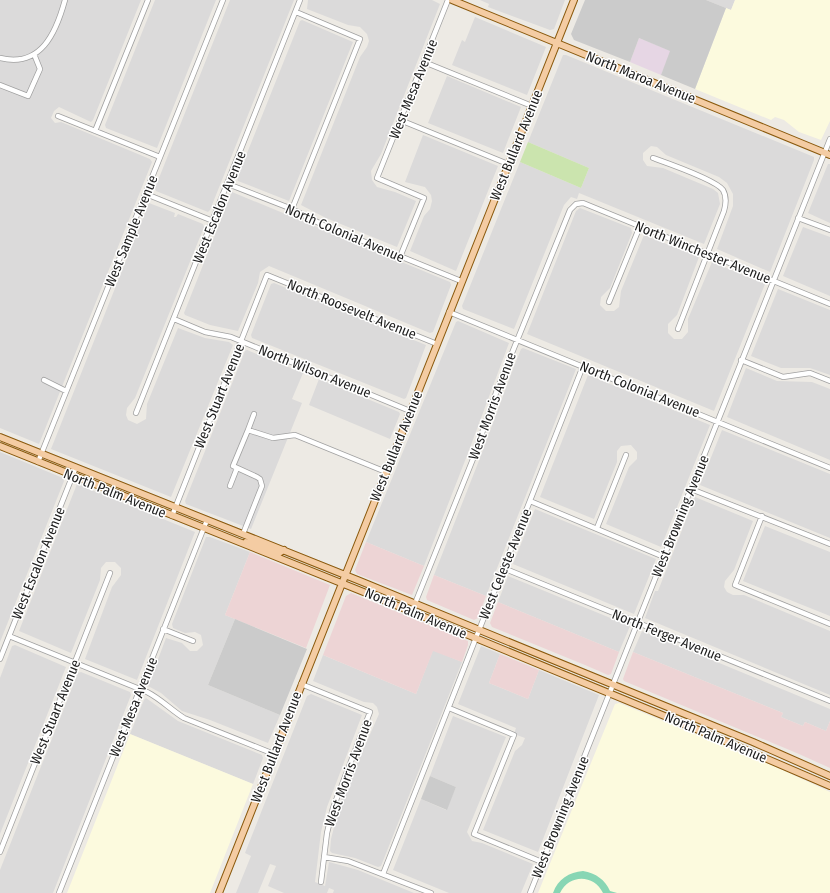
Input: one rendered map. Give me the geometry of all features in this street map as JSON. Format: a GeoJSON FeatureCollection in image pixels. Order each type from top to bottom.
{"type":"FeatureCollection","features":[{"type":"Feature","properties":{"kind":"main road","name":"North Maroa Avenue"},"geometry":{"type":"LineString","coordinates":[[452,0],[827,154]]}},
{"type":"Feature","properties":{"kind":"main road","name":"West Bullard Avenue"},"geometry":{"type":"LineString","coordinates":[[219,893],[341,582],[574,0]]}},
{"type":"Feature","properties":{"kind":"main road","name":"North Palm Avenue"},"geometry":{"type":"LineString","coordinates":[[0,436],[175,508],[345,574],[612,686],[734,734],[830,776]]}},
{"type":"Feature","properties":{"kind":"main road","name":"North Palm Avenue"},"geometry":{"type":"LineString","coordinates":[[0,446],[204,529],[412,611],[830,786]]}},
{"type":"Feature","properties":{"kind":"main road"},"geometry":{"type":"LineString","coordinates":[[234,541],[254,544],[279,553],[284,550]]}},
{"type":"Feature","properties":{"kind":"main road"},"geometry":{"type":"LineString","coordinates":[[730,743],[734,734]]}},
{"type":"Feature","properties":{"kind":"street"},"geometry":{"type":"LineString","coordinates":[[0,58],[24,59],[34,54],[52,36],[65,0]]}},
{"type":"Feature","properties":{"kind":"street"},"geometry":{"type":"LineString","coordinates":[[95,131],[148,0]]}},
{"type":"Feature","properties":{"kind":"street","name":"West Sample Avenue"},"geometry":{"type":"LineString","coordinates":[[38,462],[223,0]]}},
{"type":"Feature","properties":{"kind":"street","name":"West Escalon Avenue"},"geometry":{"type":"LineString","coordinates":[[136,413],[300,0]]}},
{"type":"Feature","properties":{"kind":"street","name":"West Mesa Avenue"},"geometry":{"type":"LineString","coordinates":[[400,257],[424,198],[376,178],[448,0]]}},
{"type":"Feature","properties":{"kind":"street"},"geometry":{"type":"LineString","coordinates":[[292,209],[360,39],[296,12]]}},
{"type":"Feature","properties":{"kind":"street"},"geometry":{"type":"LineString","coordinates":[[0,85],[28,96],[40,69],[40,65],[34,54]]}},
{"type":"Feature","properties":{"kind":"street"},"geometry":{"type":"LineString","coordinates":[[424,62],[532,106]]}},
{"type":"Feature","properties":{"kind":"street"},"geometry":{"type":"LineString","coordinates":[[58,116],[160,157]]}},
{"type":"Feature","properties":{"kind":"street"},"geometry":{"type":"LineString","coordinates":[[400,120],[508,164]]}},
{"type":"Feature","properties":{"kind":"street","name":"West Browning Avenue"},"geometry":{"type":"LineString","coordinates":[[530,893],[772,281],[827,154],[830,139]]}},
{"type":"Feature","properties":{"kind":"street"},"geometry":{"type":"LineString","coordinates":[[653,158],[715,183],[724,192],[726,201],[724,211],[678,329]]}},
{"type":"Feature","properties":{"kind":"street","name":"North Colonial Avenue"},"geometry":{"type":"LineString","coordinates":[[228,184],[292,209],[321,224],[461,281]]}},
{"type":"Feature","properties":{"kind":"street"},"geometry":{"type":"LineString","coordinates":[[146,194],[213,221]]}},
{"type":"Feature","properties":{"kind":"street","name":"North Winchester Avenue"},"geometry":{"type":"LineString","coordinates":[[576,204],[583,203],[830,304]]}},
{"type":"Feature","properties":{"kind":"street","name":"West Morris Avenue"},"geometry":{"type":"LineString","coordinates":[[412,611],[473,459],[517,339],[570,210],[576,204]]}},
{"type":"Feature","properties":{"kind":"street"},"geometry":{"type":"LineString","coordinates":[[798,218],[830,230]]}},
{"type":"Feature","properties":{"kind":"street"},"geometry":{"type":"LineString","coordinates":[[610,302],[640,226]]}},
{"type":"Feature","properties":{"kind":"street","name":"West Stuart Avenue"},"geometry":{"type":"LineString","coordinates":[[172,516],[267,275]]}},
{"type":"Feature","properties":{"kind":"street","name":"North Roosevelt Avenue"},"geometry":{"type":"LineString","coordinates":[[267,275],[436,344]]}},
{"type":"Feature","properties":{"kind":"street","name":"North Colonial Avenue"},"geometry":{"type":"LineString","coordinates":[[449,312],[830,468]]}},
{"type":"Feature","properties":{"kind":"street","name":"North Wilson Avenue"},"geometry":{"type":"LineString","coordinates":[[174,319],[205,332],[224,335],[241,341],[410,411]]}},
{"type":"Feature","properties":{"kind":"street"},"geometry":{"type":"LineString","coordinates":[[741,360],[782,376],[810,374],[830,381]]}},
{"type":"Feature","properties":{"kind":"street","name":"West Celeste Avenue"},"geometry":{"type":"LineString","coordinates":[[383,874],[584,366]]}},
{"type":"Feature","properties":{"kind":"street"},"geometry":{"type":"LineString","coordinates":[[44,380],[66,391]]}},
{"type":"Feature","properties":{"kind":"street"},"geometry":{"type":"LineString","coordinates":[[243,534],[262,483],[257,477],[233,466],[254,414]]}},
{"type":"Feature","properties":{"kind":"street"},"geometry":{"type":"LineString","coordinates":[[248,430],[273,438],[295,435],[386,472]]}},
{"type":"Feature","properties":{"kind":"street"},"geometry":{"type":"LineString","coordinates":[[597,528],[626,455]]}},
{"type":"Feature","properties":{"kind":"street","name":"West Escalon Avenue"},"geometry":{"type":"LineString","coordinates":[[0,659],[76,467]]}},
{"type":"Feature","properties":{"kind":"street"},"geometry":{"type":"LineString","coordinates":[[230,486],[237,468]]}},
{"type":"Feature","properties":{"kind":"street"},"geometry":{"type":"LineString","coordinates":[[690,489],[830,544]]}},
{"type":"Feature","properties":{"kind":"street"},"geometry":{"type":"LineString","coordinates":[[530,501],[664,557]]}},
{"type":"Feature","properties":{"kind":"street"},"geometry":{"type":"LineString","coordinates":[[762,516],[735,585],[830,624]]}},
{"type":"Feature","properties":{"kind":"street","name":"West Mesa Avenue"},"geometry":{"type":"LineString","coordinates":[[59,893],[207,520]]}},
{"type":"Feature","properties":{"kind":"street","name":"North Ferger Avenue"},"geometry":{"type":"LineString","coordinates":[[503,568],[830,702]]}},
{"type":"Feature","properties":{"kind":"street","name":"West Stuart Avenue"},"geometry":{"type":"LineString","coordinates":[[0,852],[110,573]]}},
{"type":"Feature","properties":{"kind":"street"},"geometry":{"type":"LineString","coordinates":[[163,630],[194,642]]}},
{"type":"Feature","properties":{"kind":"street"},"geometry":{"type":"LineString","coordinates":[[9,636],[140,689],[162,700],[171,710],[184,718],[274,754]]}},
{"type":"Feature","properties":{"kind":"street","name":"West Morris Avenue"},"geometry":{"type":"LineString","coordinates":[[302,684],[370,712],[332,808],[326,833],[321,882]]}},
{"type":"Feature","properties":{"kind":"street"},"geometry":{"type":"LineString","coordinates":[[449,708],[514,735],[474,834],[542,862]]}},
{"type":"Feature","properties":{"kind":"street"},"geometry":{"type":"LineString","coordinates":[[324,857],[348,861],[431,893]]}},
{"type":"Feature","properties":{"kind":"shaded area"},"geometry":{"type":"Polygon","coordinates":[[[0,0],[141,0],[93,120],[91,122],[59,107],[54,111],[51,118],[55,123],[61,122],[150,159],[152,162],[39,444],[0,428],[0,0]]]}},
{"type":"Feature","properties":{"kind":"shaded area"},"geometry":{"type":"Polygon","coordinates":[[[155,0],[216,0],[157,148],[106,128],[105,125],[155,0]]]}},
{"type":"Feature","properties":{"kind":"shaded area"},"geometry":{"type":"Polygon","coordinates":[[[230,0],[294,0],[208,212],[156,191],[155,188],[230,0]]]}},
{"type":"Feature","properties":{"kind":"shaded area"},"geometry":{"type":"Polygon","coordinates":[[[308,0],[432,0],[440,4],[381,154],[371,171],[372,180],[377,187],[395,192],[416,201],[397,247],[326,218],[301,205],[360,57],[369,41],[367,34],[360,27],[348,25],[307,9],[308,0]]]}},
{"type":"Feature","properties":{"kind":"shaded area"},"geometry":{"type":"Polygon","coordinates":[[[480,0],[565,0],[554,29],[550,30],[488,7],[489,4],[480,0]]]}},
{"type":"Feature","properties":{"kind":"shaded area"},"geometry":{"type":"Polygon","coordinates":[[[585,0],[706,0],[726,8],[695,89],[661,75],[670,51],[639,38],[630,62],[574,40],[571,34],[585,0]]]}},
{"type":"Feature","properties":{"kind":"shaded area"},"geometry":{"type":"Polygon","coordinates":[[[706,0],[735,0],[731,10],[706,0]]]}},
{"type":"Feature","properties":{"kind":"shaded area"},"geometry":{"type":"Polygon","coordinates":[[[735,0],[830,0],[830,121],[821,140],[799,132],[784,120],[775,117],[771,120],[695,89],[726,8],[731,10],[735,0]]]}},
{"type":"Feature","properties":{"kind":"shaded area"},"geometry":{"type":"Polygon","coordinates":[[[475,17],[546,47],[527,95],[452,65],[462,40],[465,42],[475,17]]]}},
{"type":"Feature","properties":{"kind":"shaded area"},"geometry":{"type":"Polygon","coordinates":[[[302,20],[353,42],[289,201],[238,181],[237,178],[300,21],[302,20]]]}},
{"type":"Feature","properties":{"kind":"shaded area"},"geometry":{"type":"Polygon","coordinates":[[[639,38],[671,51],[661,75],[630,62],[639,38]]]}},
{"type":"Feature","properties":{"kind":"shaded area"},"geometry":{"type":"Polygon","coordinates":[[[563,55],[814,157],[770,272],[717,249],[733,206],[733,194],[727,183],[719,177],[666,155],[657,147],[651,146],[643,153],[643,160],[647,166],[663,168],[713,189],[718,193],[720,204],[704,244],[579,193],[577,199],[571,197],[564,205],[514,329],[463,309],[462,306],[520,162],[581,188],[589,168],[528,142],[563,55]]]}},
{"type":"Feature","properties":{"kind":"shaded area"},"geometry":{"type":"Polygon","coordinates":[[[447,76],[521,107],[503,153],[428,123],[447,76]]]}},
{"type":"Feature","properties":{"kind":"shaded area"},"geometry":{"type":"Polygon","coordinates":[[[423,135],[498,166],[456,271],[410,251],[424,216],[430,209],[432,201],[431,195],[425,187],[405,182],[423,135]]]}},
{"type":"Feature","properties":{"kind":"shaded area"},"geometry":{"type":"Polygon","coordinates":[[[828,164],[830,164],[830,223],[808,213],[828,164]]]}},
{"type":"Feature","properties":{"kind":"shaded area"},"geometry":{"type":"Polygon","coordinates":[[[232,192],[450,282],[451,285],[433,332],[430,333],[269,266],[260,272],[258,283],[238,331],[210,325],[185,315],[184,313],[232,192]]]}},
{"type":"Feature","properties":{"kind":"shaded area"},"geometry":{"type":"Polygon","coordinates":[[[149,203],[175,213],[174,217],[178,214],[203,224],[204,227],[135,398],[127,408],[126,415],[128,420],[137,424],[146,419],[147,404],[178,328],[205,338],[229,342],[233,345],[171,497],[51,449],[149,203]]]}},
{"type":"Feature","properties":{"kind":"shaded area"},"geometry":{"type":"Polygon","coordinates":[[[580,208],[631,228],[632,233],[610,288],[601,297],[600,305],[606,311],[614,311],[619,307],[621,291],[644,235],[699,257],[677,315],[668,324],[668,333],[674,339],[682,339],[688,332],[688,319],[712,262],[765,284],[714,411],[527,334],[576,211],[580,208]]]}},
{"type":"Feature","properties":{"kind":"shaded area"},"geometry":{"type":"Polygon","coordinates":[[[803,227],[830,237],[830,296],[783,276],[803,227]]]}},
{"type":"Feature","properties":{"kind":"shaded area"},"geometry":{"type":"Polygon","coordinates":[[[274,283],[426,345],[406,398],[404,399],[252,338],[251,335],[271,284],[274,283]]]}},
{"type":"Feature","properties":{"kind":"shaded area"},"geometry":{"type":"Polygon","coordinates":[[[778,289],[830,310],[830,375],[810,368],[781,368],[751,356],[778,289]]]}},
{"type":"Feature","properties":{"kind":"shaded area"},"geometry":{"type":"Polygon","coordinates":[[[458,321],[509,343],[424,566],[366,542],[456,322],[458,321]]]}},
{"type":"Feature","properties":{"kind":"shaded area"},"geometry":{"type":"Polygon","coordinates":[[[523,348],[576,369],[486,596],[434,575],[513,369],[521,349],[523,348]]]}},
{"type":"Feature","properties":{"kind":"shaded area"},"geometry":{"type":"Polygon","coordinates":[[[247,350],[303,373],[292,399],[302,403],[251,529],[186,504],[185,501],[245,351],[247,350]]]}},
{"type":"Feature","properties":{"kind":"shaded area"},"geometry":{"type":"Polygon","coordinates":[[[746,368],[777,381],[812,382],[830,389],[830,460],[727,417],[746,368]]]}},
{"type":"Feature","properties":{"kind":"shaded area"},"geometry":{"type":"Polygon","coordinates":[[[588,375],[710,425],[661,547],[606,524],[629,467],[637,459],[637,452],[631,445],[621,446],[617,451],[617,462],[594,519],[540,497],[588,375]]]}},
{"type":"Feature","properties":{"kind":"shaded area"},"geometry":{"type":"Polygon","coordinates":[[[319,379],[399,412],[400,414],[390,439],[309,405],[319,379]]]}},
{"type":"Feature","properties":{"kind":"shaded area"},"geometry":{"type":"Polygon","coordinates":[[[722,430],[830,474],[830,538],[700,485],[722,430]]]}},
{"type":"Feature","properties":{"kind":"shaded area"},"geometry":{"type":"Polygon","coordinates":[[[0,452],[63,478],[64,481],[0,642],[0,452]]]}},
{"type":"Feature","properties":{"kind":"shaded area"},"geometry":{"type":"Polygon","coordinates":[[[77,484],[195,532],[137,680],[85,659],[112,587],[121,575],[121,568],[115,562],[106,562],[101,568],[100,580],[71,653],[19,631],[77,484]]]}},
{"type":"Feature","properties":{"kind":"shaded area"},"geometry":{"type":"Polygon","coordinates":[[[695,497],[753,521],[734,570],[725,581],[724,587],[727,592],[733,595],[744,595],[830,631],[830,695],[645,618],[655,591],[658,591],[695,497]]]}},
{"type":"Feature","properties":{"kind":"shaded area"},"geometry":{"type":"Polygon","coordinates":[[[535,509],[656,559],[634,614],[513,564],[535,509]]]}},
{"type":"Feature","properties":{"kind":"shaded area"},"geometry":{"type":"Polygon","coordinates":[[[765,526],[830,552],[830,616],[743,581],[765,526]]]}},
{"type":"Feature","properties":{"kind":"shaded area"},"geometry":{"type":"Polygon","coordinates":[[[206,537],[210,537],[250,552],[225,615],[235,619],[208,685],[280,715],[268,743],[210,720],[182,711],[161,693],[148,686],[166,638],[182,643],[190,651],[197,651],[203,645],[201,635],[195,632],[185,633],[173,628],[172,624],[206,537]]]}},
{"type":"Feature","properties":{"kind":"shaded area"},"geometry":{"type":"Polygon","coordinates":[[[366,542],[424,566],[412,595],[357,574],[355,570],[366,542]]]}},
{"type":"Feature","properties":{"kind":"shaded area"},"geometry":{"type":"Polygon","coordinates":[[[250,552],[330,585],[306,648],[225,615],[250,552]]]}},
{"type":"Feature","properties":{"kind":"shaded area"},"geometry":{"type":"Polygon","coordinates":[[[434,575],[486,596],[478,618],[474,620],[427,600],[426,597],[434,575]]]}},
{"type":"Feature","properties":{"kind":"shaded area"},"geometry":{"type":"Polygon","coordinates":[[[508,576],[630,626],[619,652],[498,602],[508,576]]]}},
{"type":"Feature","properties":{"kind":"shaded area"},"geometry":{"type":"Polygon","coordinates":[[[351,593],[468,641],[462,662],[433,651],[416,694],[323,655],[346,596],[351,593]]]}},
{"type":"Feature","properties":{"kind":"shaded area"},"geometry":{"type":"Polygon","coordinates":[[[498,602],[619,652],[611,674],[608,675],[492,627],[490,623],[498,602]]]}},
{"type":"Feature","properties":{"kind":"shaded area"},"geometry":{"type":"Polygon","coordinates":[[[235,619],[307,649],[280,715],[208,685],[235,619]]]}},
{"type":"Feature","properties":{"kind":"shaded area"},"geometry":{"type":"Polygon","coordinates":[[[642,631],[830,709],[830,721],[826,731],[805,722],[803,726],[781,717],[783,713],[633,652],[642,631]]]}},
{"type":"Feature","properties":{"kind":"shaded area"},"geometry":{"type":"Polygon","coordinates":[[[15,645],[66,667],[0,834],[0,678],[12,646],[15,645]]]}},
{"type":"Feature","properties":{"kind":"shaded area"},"geometry":{"type":"Polygon","coordinates":[[[481,646],[500,654],[489,683],[528,699],[539,670],[599,695],[538,852],[483,830],[515,751],[522,745],[525,738],[514,734],[516,728],[458,704],[481,646]]]}},
{"type":"Feature","properties":{"kind":"shaded area"},"geometry":{"type":"Polygon","coordinates":[[[433,650],[462,662],[381,866],[378,867],[355,858],[332,853],[330,851],[331,839],[341,800],[379,714],[377,707],[373,703],[364,702],[313,681],[323,655],[416,694],[433,650]]]}},
{"type":"Feature","properties":{"kind":"shaded area"},"geometry":{"type":"Polygon","coordinates":[[[633,652],[783,713],[781,717],[803,726],[805,722],[826,731],[830,721],[830,768],[624,681],[623,679],[633,652]]]}},
{"type":"Feature","properties":{"kind":"shaded area"},"geometry":{"type":"Polygon","coordinates":[[[500,654],[539,670],[528,699],[489,683],[500,654]]]}},
{"type":"Feature","properties":{"kind":"shaded area"},"geometry":{"type":"Polygon","coordinates":[[[81,672],[130,692],[131,695],[53,893],[0,893],[0,870],[78,673],[81,672]]]}},
{"type":"Feature","properties":{"kind":"shaded area"},"geometry":{"type":"Polygon","coordinates":[[[311,694],[362,715],[327,807],[321,832],[315,882],[325,886],[329,862],[358,870],[414,893],[333,893],[334,890],[329,888],[327,893],[284,893],[268,886],[276,866],[270,864],[258,893],[236,893],[251,856],[245,853],[307,696],[311,694]]]}},
{"type":"Feature","properties":{"kind":"shaded area"},"geometry":{"type":"Polygon","coordinates":[[[146,698],[178,721],[262,755],[263,758],[253,784],[130,734],[146,698]]]}},
{"type":"Feature","properties":{"kind":"shaded area"},"geometry":{"type":"Polygon","coordinates":[[[619,703],[776,767],[830,792],[830,893],[538,893],[615,704],[619,703]]]}},
{"type":"Feature","properties":{"kind":"shaded area"},"geometry":{"type":"Polygon","coordinates":[[[453,716],[506,737],[467,832],[472,841],[482,843],[533,864],[521,893],[449,893],[393,870],[421,799],[446,810],[456,787],[430,776],[453,716]]]}},
{"type":"Feature","properties":{"kind":"shaded area"},"geometry":{"type":"Polygon","coordinates":[[[130,734],[253,784],[210,893],[67,893],[130,734]]]}},
{"type":"Feature","properties":{"kind":"shaded area"},"geometry":{"type":"Polygon","coordinates":[[[430,776],[456,787],[447,810],[421,799],[430,776]]]}},
{"type":"Feature","properties":{"kind":"green space"},"geometry":{"type":"Polygon","coordinates":[[[528,142],[589,168],[581,188],[520,162],[528,142]]]}},
{"type":"Feature","properties":{"kind":"green space"},"geometry":{"type":"Polygon","coordinates":[[[583,871],[596,875],[603,880],[610,891],[617,893],[603,893],[594,882],[582,879],[569,882],[560,893],[553,893],[561,880],[565,877],[573,873],[583,871]]]}}]}
